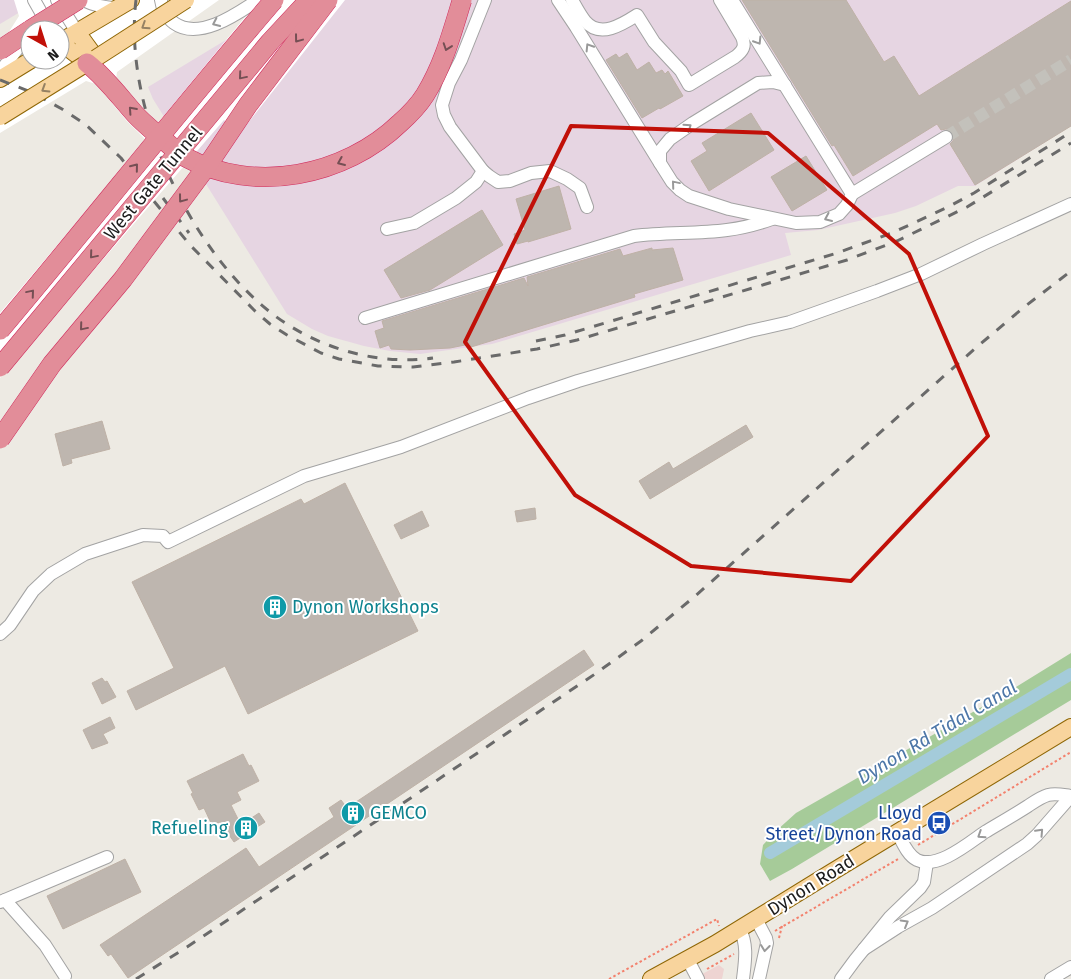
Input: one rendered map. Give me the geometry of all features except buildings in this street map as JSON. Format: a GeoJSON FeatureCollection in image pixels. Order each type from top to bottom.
{"type":"FeatureCollection","features":[{"type":"Feature","properties":{"kind":"highway"},"geometry":{"type":"LineString","coordinates":[[46,20],[78,0]]}},
{"type":"Feature","properties":{"kind":"highway","name":"West Gate Tunnel"},"geometry":{"type":"LineString","coordinates":[[0,330],[274,0]]}},
{"type":"Feature","properties":{"kind":"highway","name":"West Gate Tunnel"},"geometry":{"type":"LineString","coordinates":[[0,367],[270,42],[309,0]]}},
{"type":"Feature","properties":{"kind":"highway"},"geometry":{"type":"LineString","coordinates":[[0,439],[52,364],[123,279],[207,166],[248,105],[328,0]]}},
{"type":"Feature","properties":{"kind":"highway"},"geometry":{"type":"LineString","coordinates":[[91,61],[144,124],[183,156],[198,164],[237,175],[261,177],[289,176],[317,171],[358,154],[391,132],[411,113],[424,97],[436,75],[446,51],[462,0]]}},
{"type":"Feature","properties":{"kind":"highway"},"geometry":{"type":"LineString","coordinates":[[0,50],[20,37]]}},
{"type":"Feature","properties":{"kind":"main road"},"geometry":{"type":"LineString","coordinates":[[0,117],[186,0]]}},
{"type":"Feature","properties":{"kind":"main road"},"geometry":{"type":"LineString","coordinates":[[70,36],[124,4]]}},
{"type":"Feature","properties":{"kind":"main road"},"geometry":{"type":"LineString","coordinates":[[77,32],[91,61]]}},
{"type":"Feature","properties":{"kind":"main road"},"geometry":{"type":"LineString","coordinates":[[70,48],[91,61]]}},
{"type":"Feature","properties":{"kind":"main road"},"geometry":{"type":"LineString","coordinates":[[0,79],[20,67]]}},
{"type":"Feature","properties":{"kind":"main road","name":"Dynon Road"},"geometry":{"type":"LineString","coordinates":[[651,979],[740,930],[1071,726]]}},
{"type":"Feature","properties":{"kind":"street"},"geometry":{"type":"LineString","coordinates":[[33,0],[45,20]]}},
{"type":"Feature","properties":{"kind":"street"},"geometry":{"type":"LineString","coordinates":[[33,0],[35,12],[34,20]]}},
{"type":"Feature","properties":{"kind":"street"},"geometry":{"type":"LineString","coordinates":[[57,0],[77,32]]}},
{"type":"Feature","properties":{"kind":"street"},"geometry":{"type":"LineString","coordinates":[[83,0],[102,7],[124,4]]}},
{"type":"Feature","properties":{"kind":"street"},"geometry":{"type":"LineString","coordinates":[[160,0],[163,9],[172,22],[187,29],[199,29],[210,26],[258,0]]}},
{"type":"Feature","properties":{"kind":"street"},"geometry":{"type":"LineString","coordinates":[[485,0],[461,60],[449,83],[442,105],[450,128],[483,171],[498,182],[510,181],[531,172],[550,171],[580,188],[587,207]]}},
{"type":"Feature","properties":{"kind":"street"},"geometry":{"type":"LineString","coordinates":[[558,0],[672,182],[689,196],[729,209],[772,219],[796,223],[820,222],[839,214],[847,205],[852,194],[946,137]]}},
{"type":"Feature","properties":{"kind":"street"},"geometry":{"type":"LineString","coordinates":[[572,0],[585,20],[591,26],[598,29],[615,27],[637,15],[654,42],[681,72],[689,85],[741,53],[744,48],[742,37],[720,0]]}},
{"type":"Feature","properties":{"kind":"street"},"geometry":{"type":"LineString","coordinates":[[732,0],[852,194]]}},
{"type":"Feature","properties":{"kind":"street"},"geometry":{"type":"LineString","coordinates":[[0,72],[20,46]]}},
{"type":"Feature","properties":{"kind":"street"},"geometry":{"type":"LineString","coordinates":[[660,163],[660,151],[670,139],[693,123],[758,83],[773,82],[785,85]]}},
{"type":"Feature","properties":{"kind":"street"},"geometry":{"type":"LineString","coordinates":[[387,229],[414,223],[456,198],[476,182],[483,171]]}},
{"type":"Feature","properties":{"kind":"street"},"geometry":{"type":"LineString","coordinates":[[0,634],[10,625],[33,590],[51,574],[85,554],[144,535],[162,536],[168,542],[304,476],[401,447],[528,398],[578,381],[750,331],[790,322],[878,291],[920,274],[1071,204]]}},
{"type":"Feature","properties":{"kind":"street"},"geometry":{"type":"LineString","coordinates":[[365,318],[634,236],[727,230],[755,225],[772,219]]}},
{"type":"Feature","properties":{"kind":"street"},"geometry":{"type":"LineString","coordinates":[[897,832],[908,851],[916,860],[937,861],[954,853],[1047,795],[1071,796]]}},
{"type":"Feature","properties":{"kind":"street"},"geometry":{"type":"LineString","coordinates":[[864,948],[938,904],[1027,844],[1071,796]]}},
{"type":"Feature","properties":{"kind":"street"},"geometry":{"type":"LineString","coordinates":[[66,976],[45,945],[3,901],[107,857]]}},
{"type":"Feature","properties":{"kind":"street"},"geometry":{"type":"LineString","coordinates":[[841,979],[890,917],[920,888],[924,882],[927,862]]}},
{"type":"Feature","properties":{"kind":"street"},"geometry":{"type":"LineString","coordinates":[[756,919],[767,943],[759,979]]}},
{"type":"Feature","properties":{"kind":"street"},"geometry":{"type":"LineString","coordinates":[[740,930],[746,948],[743,979]]}},
{"type":"Feature","properties":{"kind":"street"},"geometry":{"type":"LineString","coordinates":[[688,960],[697,977]]}},
{"type":"Feature","properties":{"kind":"street"},"geometry":{"type":"LineString","coordinates":[[1051,979],[1071,967]]}},
{"type":"Feature","properties":{"kind":"path"},"geometry":{"type":"LineString","coordinates":[[782,926],[893,861],[1071,752]]}},
{"type":"Feature","properties":{"kind":"path"},"geometry":{"type":"LineString","coordinates":[[609,979],[717,919],[722,940]]}},
{"type":"Feature","properties":{"kind":"path"},"geometry":{"type":"LineString","coordinates":[[697,977],[727,958]]}},
{"type":"Feature","properties":{"kind":"highlighted area"},"geometry":{"type":"Polygon","coordinates":[[[571,126],[768,133],[909,254],[988,436],[851,581],[691,566],[575,495],[465,342],[571,126]]]}},
{"type":"Feature","properties":{"kind":"shaded area"},"geometry":{"type":"Polygon","coordinates":[[[0,0],[40,0],[0,24],[0,0]]]}},
{"type":"Feature","properties":{"kind":"shaded area"},"geometry":{"type":"Polygon","coordinates":[[[292,0],[1071,0],[1071,126],[975,186],[958,186],[916,206],[895,213],[818,230],[785,233],[791,255],[492,344],[420,354],[390,351],[328,336],[287,314],[153,99],[148,87],[292,0]]]}},
{"type":"Feature","properties":{"kind":"shaded area"},"geometry":{"type":"Polygon","coordinates":[[[719,965],[724,969],[722,979],[693,979],[719,965]]]}},
{"type":"Feature","properties":{"kind":"green space"},"geometry":{"type":"Polygon","coordinates":[[[1071,653],[1071,700],[770,881],[760,864],[763,845],[796,813],[1008,692],[1071,653]]]}},
{"type":"Feature","properties":{"kind":"pier"},"geometry":{"type":"Polygon","coordinates":[[[14,0],[219,0],[117,72],[116,79],[157,124],[259,0],[345,0],[240,133],[224,120],[0,378],[0,313],[145,139],[126,120],[96,84],[86,81],[0,133],[0,46],[19,16],[14,0]]]}},
{"type":"Feature","properties":{"kind":"waterway","name":"Dynon Rd Tidal Canal"},"geometry":{"type":"LineString","coordinates":[[770,853],[1071,674]]}},
{"type":"Feature","properties":{"kind":"tunnel"},"geometry":{"type":"LineString","coordinates":[[946,137],[1071,60]]}},
{"type":"Feature","properties":{"kind":"railway"},"geometry":{"type":"LineString","coordinates":[[136,0],[135,41],[140,84],[151,128],[167,171],[188,212],[212,250],[240,284],[270,312],[287,324],[326,344],[368,356],[390,359],[433,358]]}},
{"type":"Feature","properties":{"kind":"railway"},"geometry":{"type":"LineString","coordinates":[[0,80],[31,92],[85,124],[121,158],[190,245],[270,324],[321,353],[339,359],[378,366],[413,367],[454,362],[537,349],[577,340],[847,260],[897,241],[967,207],[1071,143]]}},
{"type":"Feature","properties":{"kind":"railway"},"geometry":{"type":"LineString","coordinates":[[536,341],[565,335],[837,253],[892,233],[974,193],[1071,132]]}},
{"type":"Feature","properties":{"kind":"railway"},"geometry":{"type":"LineString","coordinates":[[163,198],[189,233]]}},
{"type":"Feature","properties":{"kind":"railway"},"geometry":{"type":"LineString","coordinates":[[136,979],[366,828],[641,641],[694,597],[978,346],[1071,271]]}},
{"type":"Feature","properties":{"kind":"place","name":"Dynon Workshops"},"geometry":{"type":"Point","coordinates":[275,607]}},
{"type":"Feature","properties":{"kind":"place","name":"GEMCO"},"geometry":{"type":"Point","coordinates":[353,813]}},
{"type":"Feature","properties":{"kind":"place","name":"Lloyd Street/Dynon Road"},"geometry":{"type":"Point","coordinates":[939,823]}},
{"type":"Feature","properties":{"kind":"place","name":"Refueling"},"geometry":{"type":"Point","coordinates":[246,828]}}]}
